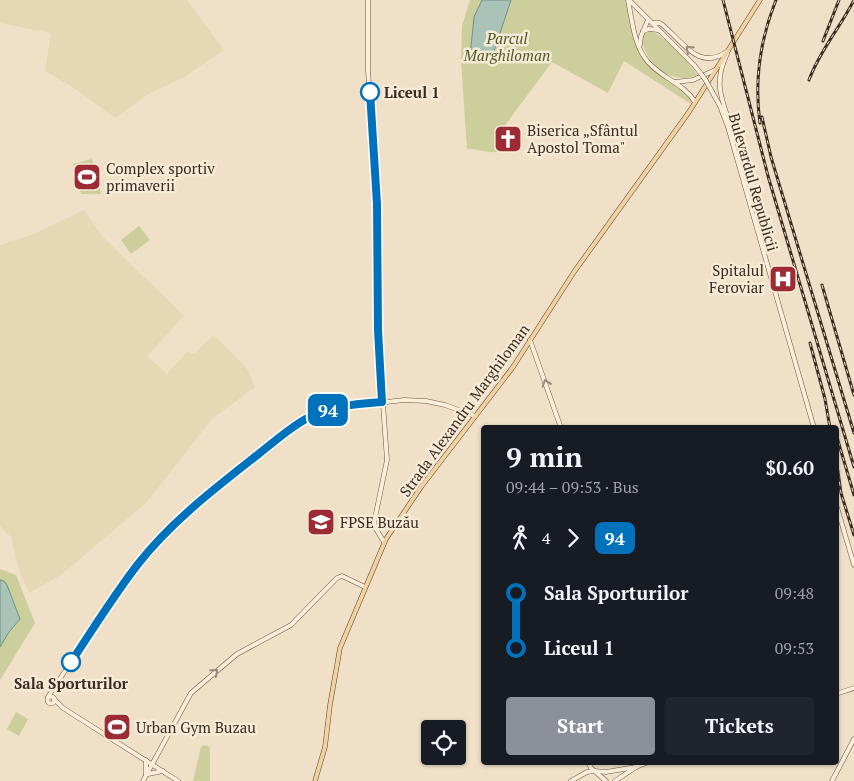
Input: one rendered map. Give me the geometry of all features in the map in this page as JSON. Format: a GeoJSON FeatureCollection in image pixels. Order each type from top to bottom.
{"type":"FeatureCollection","features":[{"type":"Feature","properties":{"kind":"main road"},"geometry":{"type":"LineString","coordinates":[[368,0],[368,70],[377,204],[378,330],[387,463],[374,523],[384,542]]}},
{"type":"Feature","properties":{"kind":"main road"},"geometry":{"type":"LineString","coordinates":[[628,0],[648,20],[652,23],[660,23],[693,53],[701,57],[715,58],[730,49]]}},
{"type":"Feature","properties":{"kind":"main road"},"geometry":{"type":"LineString","coordinates":[[628,0],[640,47],[648,62],[687,92],[695,102]]}},
{"type":"Feature","properties":{"kind":"main road","name":"Strada Alexandru Marghiloman"},"geometry":{"type":"LineString","coordinates":[[315,781],[325,748],[340,648],[384,542],[421,487],[513,367],[574,272],[689,112],[760,0]]}},
{"type":"Feature","properties":{"kind":"main road"},"geometry":{"type":"LineString","coordinates":[[631,13],[631,7],[635,6]]}},
{"type":"Feature","properties":{"kind":"main road"},"geometry":{"type":"LineString","coordinates":[[640,47],[640,40],[648,20]]}},
{"type":"Feature","properties":{"kind":"main road","name":"Bulevardul Republicii"},"geometry":{"type":"LineString","coordinates":[[652,23],[705,78],[720,106],[813,425]]}},
{"type":"Feature","properties":{"kind":"main road"},"geometry":{"type":"LineString","coordinates":[[643,31],[659,30]]}},
{"type":"Feature","properties":{"kind":"main road"},"geometry":{"type":"LineString","coordinates":[[730,49],[720,70],[718,86],[732,130],[735,153]]}},
{"type":"Feature","properties":{"kind":"main road"},"geometry":{"type":"LineString","coordinates":[[675,82],[700,78],[717,69]]}},
{"type":"Feature","properties":{"kind":"main road"},"geometry":{"type":"LineString","coordinates":[[530,340],[560,425]]}},
{"type":"Feature","properties":{"kind":"main road"},"geometry":{"type":"LineString","coordinates":[[48,697],[103,613],[138,564],[191,509],[263,450],[309,417],[334,408],[382,402],[426,401],[445,405],[475,416]]}},
{"type":"Feature","properties":{"kind":"main road"},"geometry":{"type":"LineString","coordinates":[[839,514],[854,565]]}},
{"type":"Feature","properties":{"kind":"main road"},"geometry":{"type":"LineString","coordinates":[[145,777],[191,693],[237,654],[291,625],[340,576],[365,587]]}},
{"type":"Feature","properties":{"kind":"main road"},"geometry":{"type":"LineString","coordinates":[[50,703],[53,702],[56,687]]}},
{"type":"Feature","properties":{"kind":"main road"},"geometry":{"type":"LineString","coordinates":[[839,693],[854,688]]}},
{"type":"Feature","properties":{"kind":"main road"},"geometry":{"type":"LineString","coordinates":[[48,697],[52,696],[61,708]]}},
{"type":"Feature","properties":{"kind":"main road"},"geometry":{"type":"LineString","coordinates":[[48,697],[50,703],[178,781]]}},
{"type":"Feature","properties":{"kind":"main road"},"geometry":{"type":"LineString","coordinates":[[832,781],[854,739]]}},
{"type":"Feature","properties":{"kind":"main road"},"geometry":{"type":"LineString","coordinates":[[145,777],[146,760]]}},
{"type":"Feature","properties":{"kind":"main road"},"geometry":{"type":"LineString","coordinates":[[590,765],[606,781]]}},
{"type":"Feature","properties":{"kind":"main road"},"geometry":{"type":"LineString","coordinates":[[614,781],[641,765]]}},
{"type":"Feature","properties":{"kind":"main road"},"geometry":{"type":"LineString","coordinates":[[571,781],[594,770],[606,772],[636,767]]}},
{"type":"Feature","properties":{"kind":"main road"},"geometry":{"type":"LineString","coordinates":[[145,777],[163,771]]}},
{"type":"Feature","properties":{"kind":"shaded area"},"geometry":{"type":"Polygon","coordinates":[[[0,0],[187,0],[224,50],[184,77],[150,93],[115,118],[74,88],[45,71],[51,33],[0,23],[0,0]]]}},
{"type":"Feature","properties":{"kind":"shaded area"},"geometry":{"type":"Polygon","coordinates":[[[482,0],[511,0],[494,51],[487,60],[473,62],[470,57],[474,17],[482,0]]]}},
{"type":"Feature","properties":{"kind":"shaded area"},"geometry":{"type":"Polygon","coordinates":[[[84,210],[102,236],[184,316],[147,356],[167,374],[188,351],[194,354],[214,335],[248,370],[255,387],[212,419],[146,503],[62,574],[29,593],[19,570],[11,537],[0,526],[0,246],[32,235],[84,210]]]}},
{"type":"Feature","properties":{"kind":"shaded area"},"geometry":{"type":"Polygon","coordinates":[[[0,580],[4,581],[7,585],[20,619],[0,647],[0,580]]]}},
{"type":"Feature","properties":{"kind":"green space","name":"Parcul Marghiloman"},"geometry":{"type":"Polygon","coordinates":[[[470,0],[628,0],[634,32],[644,55],[691,100],[691,104],[624,61],[608,93],[552,62],[506,124],[499,152],[467,149],[461,61],[462,26],[470,0]]]}},
{"type":"Feature","properties":{"kind":"green space"},"geometry":{"type":"Polygon","coordinates":[[[650,31],[676,50],[697,75],[687,78],[678,77],[668,74],[652,62],[643,45],[642,35],[650,31]]]}},
{"type":"Feature","properties":{"kind":"green space","name":"Complex sportiv primaverii"},"geometry":{"type":"Polygon","coordinates":[[[92,159],[101,194],[81,194],[73,164],[92,159]]]}},
{"type":"Feature","properties":{"kind":"green space"},"geometry":{"type":"Polygon","coordinates":[[[139,226],[150,240],[131,254],[121,240],[139,226]]]}},
{"type":"Feature","properties":{"kind":"green space"},"geometry":{"type":"Polygon","coordinates":[[[0,569],[16,575],[35,623],[0,680],[0,569]]]}},
{"type":"Feature","properties":{"kind":"green space"},"geometry":{"type":"Polygon","coordinates":[[[16,712],[28,719],[19,736],[7,729],[16,712]]]}},
{"type":"Feature","properties":{"kind":"green space"},"geometry":{"type":"Polygon","coordinates":[[[203,745],[210,748],[210,781],[193,781],[201,747],[203,745]]]}},
{"type":"Feature","properties":{"kind":"railway"},"geometry":{"type":"LineString","coordinates":[[723,0],[768,176],[854,467]]}},
{"type":"Feature","properties":{"kind":"railway"},"geometry":{"type":"LineString","coordinates":[[760,123],[758,107],[760,60],[762,45],[776,0]]}},
{"type":"Feature","properties":{"kind":"railway"},"geometry":{"type":"LineString","coordinates":[[823,41],[839,0]]}},
{"type":"Feature","properties":{"kind":"railway"},"geometry":{"type":"LineString","coordinates":[[809,80],[819,59],[854,0]]}},
{"type":"Feature","properties":{"kind":"railway"},"geometry":{"type":"LineString","coordinates":[[762,117],[771,157],[854,433]]}},
{"type":"Feature","properties":{"kind":"railway"},"geometry":{"type":"LineString","coordinates":[[822,285],[854,395]]}},
{"type":"Feature","properties":{"kind":"railway"},"geometry":{"type":"LineString","coordinates":[[810,343],[825,399],[829,425]]}},
{"type":"Feature","properties":{"kind":"railway"},"geometry":{"type":"LineString","coordinates":[[839,444],[854,495]]}},
{"type":"Feature","properties":{"kind":"railway"},"geometry":{"type":"LineString","coordinates":[[839,479],[841,493],[854,535]]}},
{"type":"Feature","properties":{"kind":"bus line","name":"94"},"geometry":{"type":"LineString","coordinates":[[71,662],[138,564],[183,516],[278,439],[313,415],[342,406],[382,402],[378,330],[377,204],[370,92]]}},
{"type":"Feature","properties":{"kind":"place","name":"Liceul 1"},"geometry":{"type":"Point","coordinates":[370,92]}},
{"type":"Feature","properties":{"kind":"place","name":"Biserica „Sfântul Apostol Toma\""},"geometry":{"type":"Point","coordinates":[508,139]}},
{"type":"Feature","properties":{"kind":"place","name":"Complex sportiv primaverii"},"geometry":{"type":"Point","coordinates":[87,177]}},
{"type":"Feature","properties":{"kind":"place","name":"Spitalul Feroviar"},"geometry":{"type":"Point","coordinates":[783,279]}},
{"type":"Feature","properties":{"kind":"place","name":"FPSE Buzău"},"geometry":{"type":"Point","coordinates":[321,522]}},
{"type":"Feature","properties":{"kind":"place","name":"Sala Sporturilor"},"geometry":{"type":"Point","coordinates":[71,662]}},
{"type":"Feature","properties":{"kind":"place","name":"Urban Gym Buzau"},"geometry":{"type":"Point","coordinates":[117,727]}}]}
